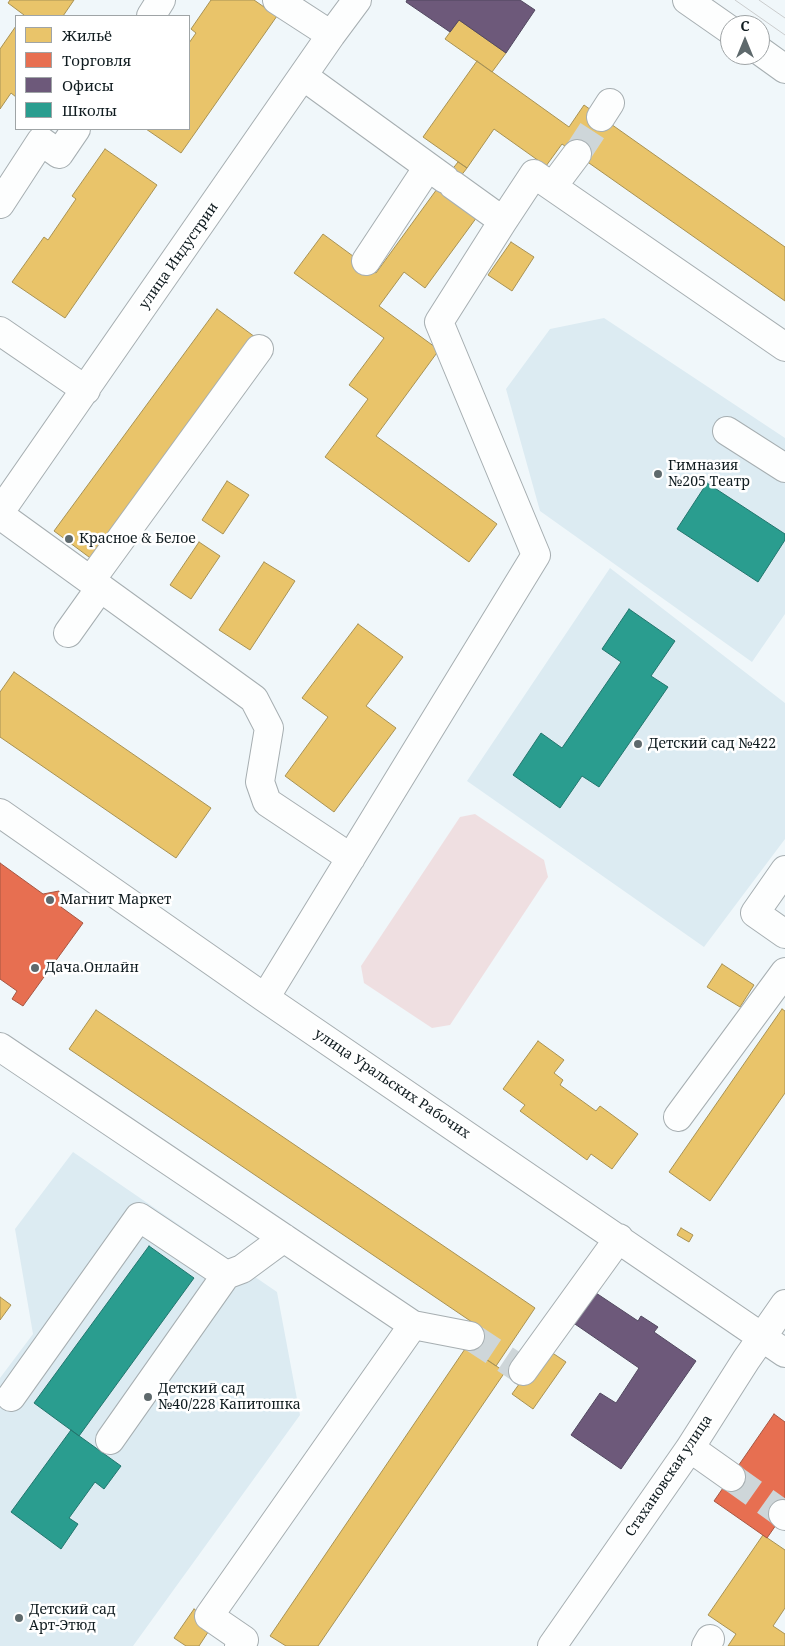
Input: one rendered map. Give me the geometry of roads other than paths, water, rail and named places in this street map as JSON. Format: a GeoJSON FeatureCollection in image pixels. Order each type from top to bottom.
{"type":"FeatureCollection","features":[{"type":"Feature","properties":{"kind":"street"},"geometry":{"type":"LineString","coordinates":[[152,15],[161,0]]}},
{"type":"Feature","properties":{"kind":"street"},"geometry":{"type":"LineString","coordinates":[[277,0],[331,35]]}},
{"type":"Feature","properties":{"kind":"street","name":"улица Индустрии"},"geometry":{"type":"LineString","coordinates":[[0,514],[357,0]]}},
{"type":"Feature","properties":{"kind":"street"},"geometry":{"type":"LineString","coordinates":[[687,0],[720,23]]}},
{"type":"Feature","properties":{"kind":"street"},"geometry":{"type":"LineString","coordinates":[[770,58],[785,69]]}},
{"type":"Feature","properties":{"kind":"street"},"geometry":{"type":"LineString","coordinates":[[303,76],[503,221]]}},
{"type":"Feature","properties":{"kind":"street"},"geometry":{"type":"LineString","coordinates":[[0,204],[41,141],[59,154],[75,130]]}},
{"type":"Feature","properties":{"kind":"street"},"geometry":{"type":"LineString","coordinates":[[553,186],[577,154]]}},
{"type":"Feature","properties":{"kind":"street"},"geometry":{"type":"LineString","coordinates":[[265,998],[536,555],[439,322],[534,174],[785,347]]}},
{"type":"Feature","properties":{"kind":"street"},"geometry":{"type":"LineString","coordinates":[[366,262],[442,177]]}},
{"type":"Feature","properties":{"kind":"street"},"geometry":{"type":"LineString","coordinates":[[0,331],[86,390]]}},
{"type":"Feature","properties":{"kind":"street"},"geometry":{"type":"LineString","coordinates":[[68,633],[95,584],[258,349]]}},
{"type":"Feature","properties":{"kind":"street"},"geometry":{"type":"LineString","coordinates":[[728,431],[785,468]]}},
{"type":"Feature","properties":{"kind":"street"},"geometry":{"type":"LineString","coordinates":[[0,514],[254,699],[269,728],[260,782],[267,802],[351,858]]}},
{"type":"Feature","properties":{"kind":"street","name":"улица Уральских Рабочих"},"geometry":{"type":"LineString","coordinates":[[0,813],[265,998],[785,1353]]}},
{"type":"Feature","properties":{"kind":"street"},"geometry":{"type":"LineString","coordinates":[[785,870],[755,914],[785,934]]}},
{"type":"Feature","properties":{"kind":"street"},"geometry":{"type":"LineString","coordinates":[[678,1117],[785,972]]}},
{"type":"Feature","properties":{"kind":"street"},"geometry":{"type":"LineString","coordinates":[[0,1047],[413,1324],[470,1336]]}},
{"type":"Feature","properties":{"kind":"street"},"geometry":{"type":"LineString","coordinates":[[11,1397],[139,1216],[226,1275]]}},
{"type":"Feature","properties":{"kind":"street"},"geometry":{"type":"LineString","coordinates":[[110,1440],[226,1275],[242,1269],[284,1238]]}},
{"type":"Feature","properties":{"kind":"street"},"geometry":{"type":"LineString","coordinates":[[523,1371],[619,1238]]}},
{"type":"Feature","properties":{"kind":"street","name":"Стахановская улица"},"geometry":{"type":"LineString","coordinates":[[562,1643],[746,1360],[785,1304]]}},
{"type":"Feature","properties":{"kind":"street"},"geometry":{"type":"LineString","coordinates":[[239,1646],[244,1640],[210,1616],[413,1324]]}},
{"type":"Feature","properties":{"kind":"street"},"geometry":{"type":"LineString","coordinates":[[690,1448],[731,1477]]}},
{"type":"Feature","properties":{"kind":"tunnel"},"geometry":{"type":"LineString","coordinates":[[577,154],[601,117]]}},
{"type":"Feature","properties":{"kind":"tunnel"},"geometry":{"type":"LineString","coordinates":[[470,1336],[523,1371]]}},
{"type":"Feature","properties":{"kind":"tunnel"},"geometry":{"type":"LineString","coordinates":[[731,1477],[783,1514]]}},
{"type":"Feature","properties":{"kind":"tram line"},"geometry":{"type":"LineString","coordinates":[[735,0],[785,35]]}},
{"type":"Feature","properties":{"kind":"tram line"},"geometry":{"type":"LineString","coordinates":[[759,0],[785,18]]}},
{"type":"Feature","properties":{"kind":"place","name":"Гимназия №205 Театр"},"geometry":{"type":"Point","coordinates":[658,474]}},
{"type":"Feature","properties":{"kind":"place","name":"Красное & Белое"},"geometry":{"type":"Point","coordinates":[69,539]}},
{"type":"Feature","properties":{"kind":"place","name":"Детский сад №422"},"geometry":{"type":"Point","coordinates":[638,744]}},
{"type":"Feature","properties":{"kind":"place","name":"Магнит Маркет"},"geometry":{"type":"Point","coordinates":[50,900]}},
{"type":"Feature","properties":{"kind":"place","name":"Дача.Онлайн"},"geometry":{"type":"Point","coordinates":[35,968]}},
{"type":"Feature","properties":{"kind":"place","name":"Детский сад №40/228 Капитошка"},"geometry":{"type":"Point","coordinates":[148,1397]}},
{"type":"Feature","properties":{"kind":"place","name":"Детский сад Арт-Этюд"},"geometry":{"type":"Point","coordinates":[19,1618]}}]}
